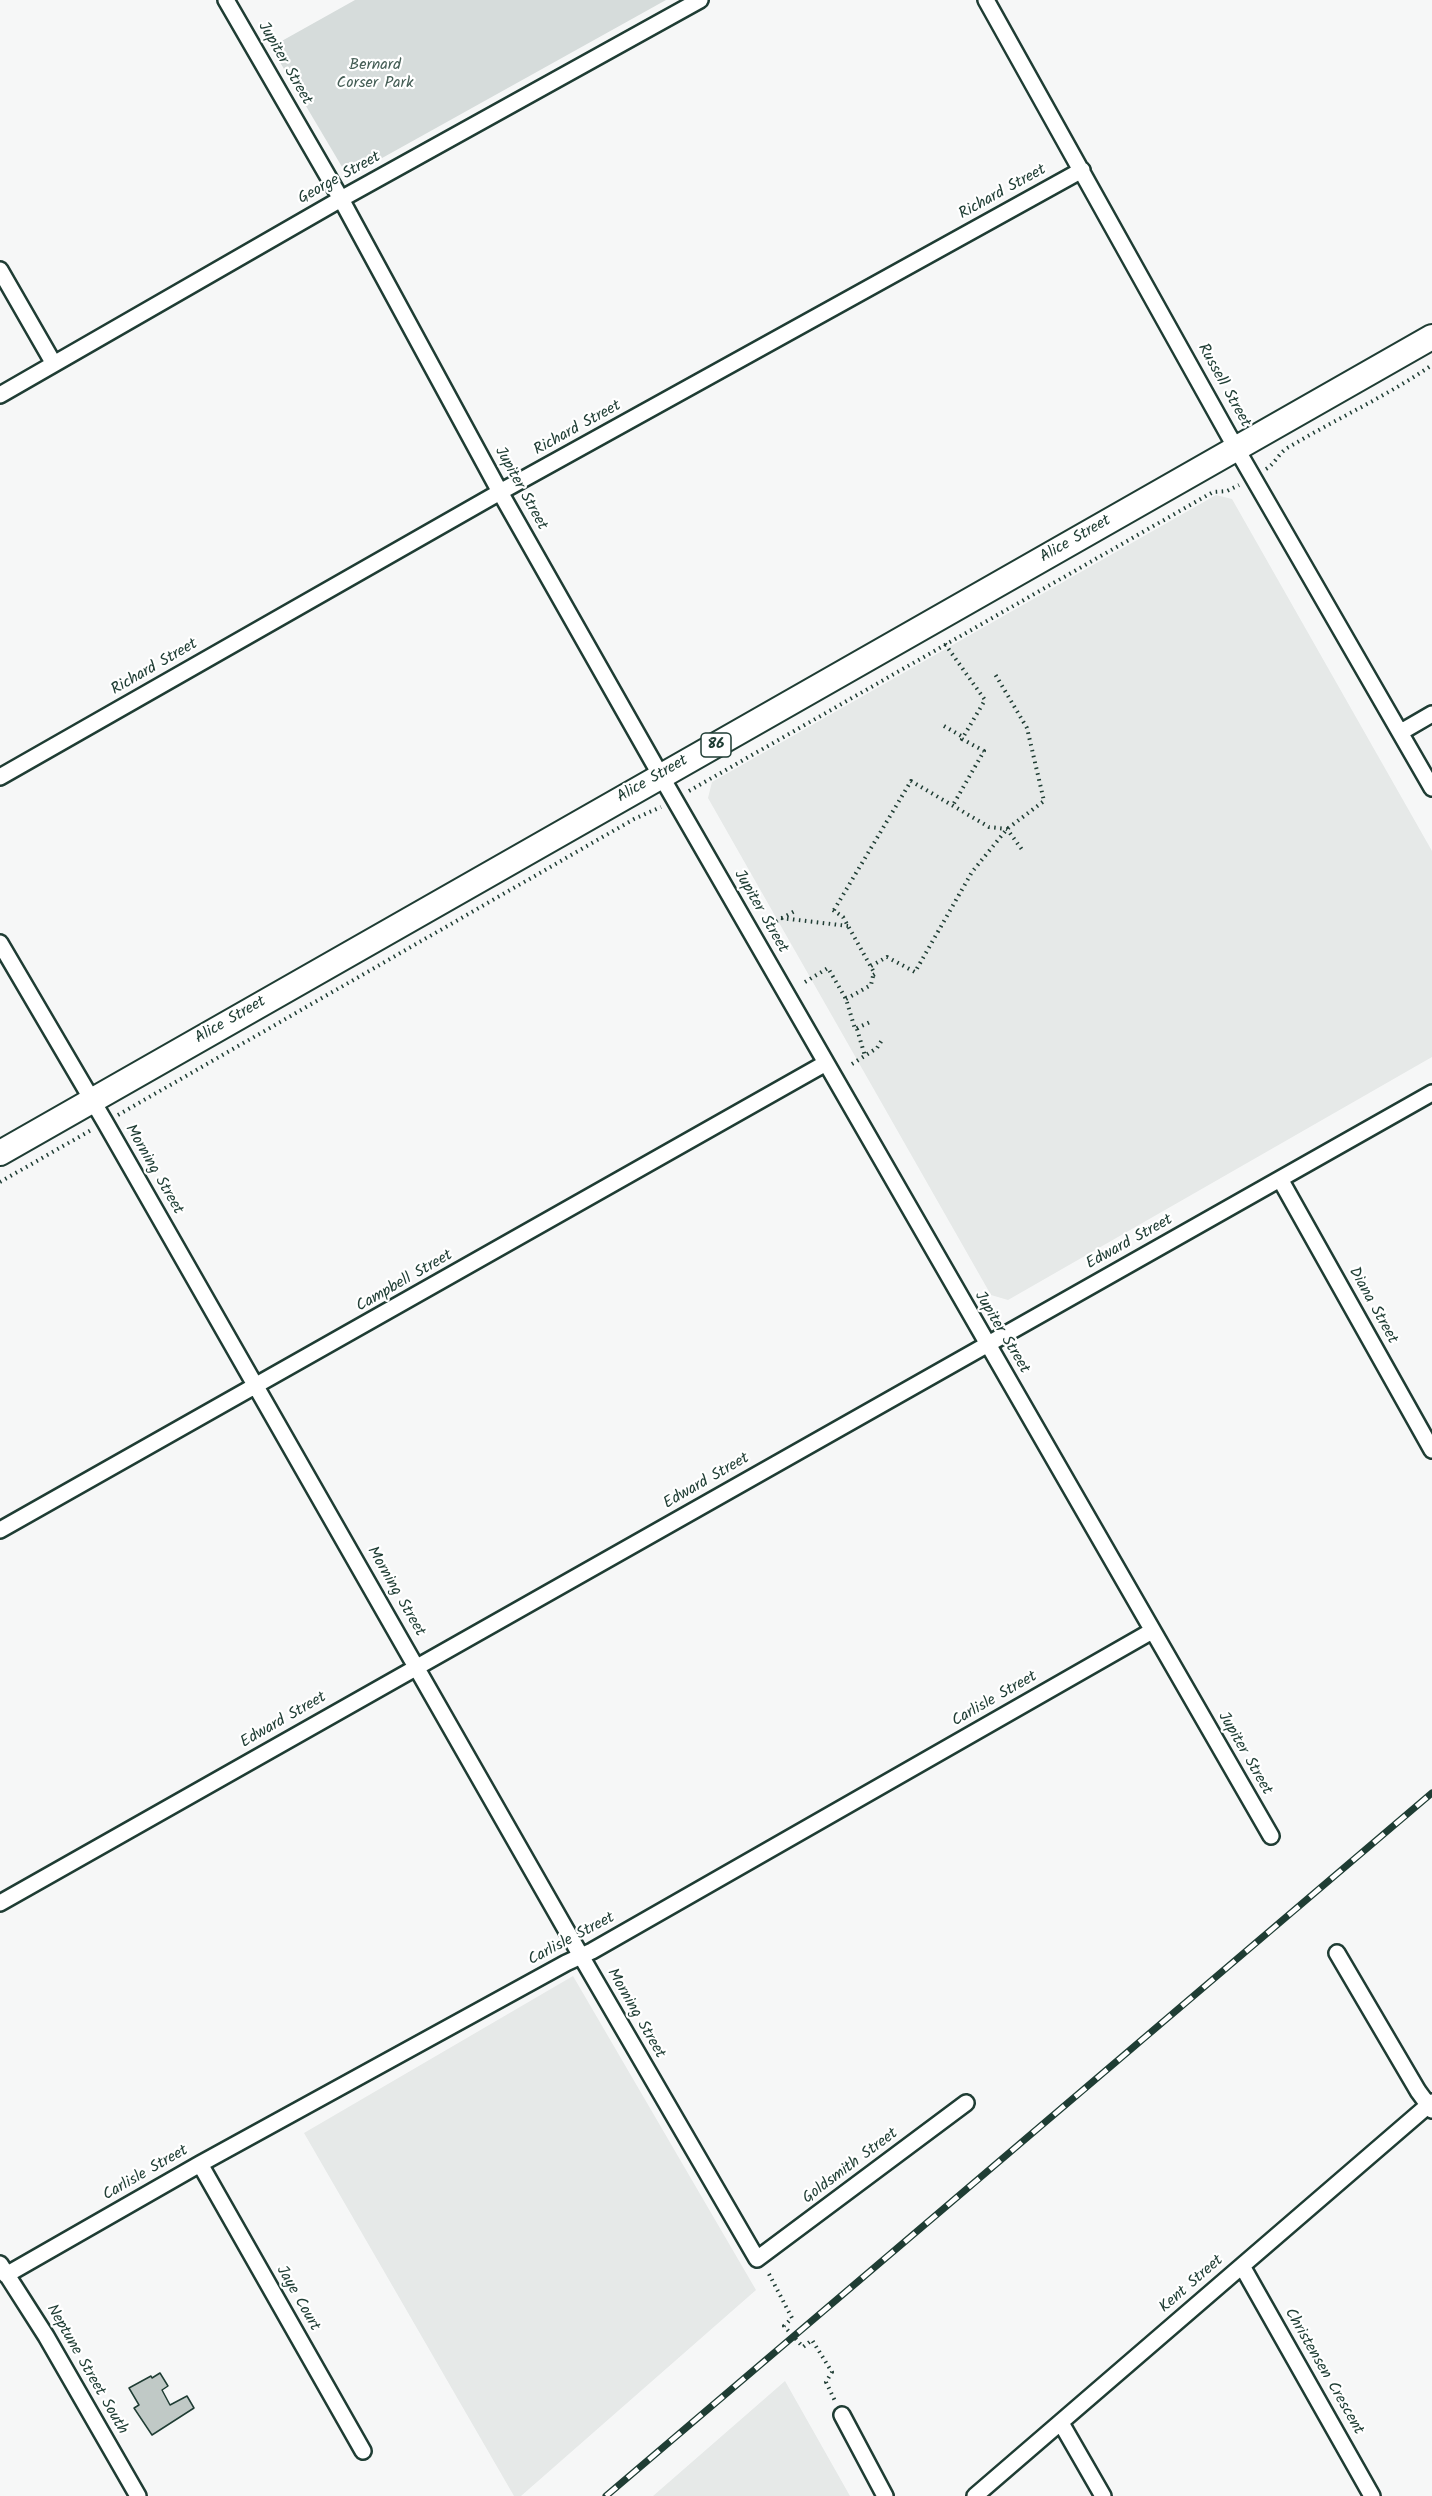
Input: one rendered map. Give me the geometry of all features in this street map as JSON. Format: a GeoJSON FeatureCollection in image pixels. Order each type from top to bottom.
{"type":"FeatureCollection","features":[{"type":"Feature","properties":{"kind":"main road","name":"Alice Street"},"geometry":{"type":"LineString","coordinates":[[0,1153],[1432,337]]}},
{"type":"Feature","properties":{"kind":"street","name":"Jupiter Street"},"geometry":{"type":"LineString","coordinates":[[226,0],[341,199],[500,492],[661,776],[1271,1836]]}},
{"type":"Feature","properties":{"kind":"street","name":"George Street"},"geometry":{"type":"LineString","coordinates":[[0,395],[341,199],[700,0]]}},
{"type":"Feature","properties":{"kind":"street","name":"Russell Street"},"geometry":{"type":"LineString","coordinates":[[986,0],[1237,448],[1432,788]]}},
{"type":"Feature","properties":{"kind":"street","name":"Richard Street"},"geometry":{"type":"LineString","coordinates":[[0,777],[500,492],[1082,170]]}},
{"type":"Feature","properties":{"kind":"street"},"geometry":{"type":"LineString","coordinates":[[0,270],[54,363]]}},
{"type":"Feature","properties":{"kind":"street"},"geometry":{"type":"LineString","coordinates":[[1401,732],[1432,714]]}},
{"type":"Feature","properties":{"kind":"street","name":"Morning Street"},"geometry":{"type":"LineString","coordinates":[[0,943],[757,2259]]}},
{"type":"Feature","properties":{"kind":"street","name":"Campbell Street"},"geometry":{"type":"LineString","coordinates":[[0,1530],[826,1063]]}},
{"type":"Feature","properties":{"kind":"street","name":"Edward Street"},"geometry":{"type":"LineString","coordinates":[[0,1903],[1432,1093]]}},
{"type":"Feature","properties":{"kind":"street","name":"Diana Street"},"geometry":{"type":"LineString","coordinates":[[1280,1179],[1432,1450]]}},
{"type":"Feature","properties":{"kind":"street","name":"Carlisle Street"},"geometry":{"type":"LineString","coordinates":[[3,2270],[581,1956],[1152,1631]]}},
{"type":"Feature","properties":{"kind":"street"},"geometry":{"type":"LineString","coordinates":[[1337,1953],[1418,2091],[1431,2106]]}},
{"type":"Feature","properties":{"kind":"street","name":"Goldsmith Street"},"geometry":{"type":"LineString","coordinates":[[757,2259],[966,2103]]}},
{"type":"Feature","properties":{"kind":"street","name":"Kent Street"},"geometry":{"type":"LineString","coordinates":[[975,2496],[1431,2106]]}},
{"type":"Feature","properties":{"kind":"street","name":"Jaye Court"},"geometry":{"type":"LineString","coordinates":[[200,2164],[363,2451]]}},
{"type":"Feature","properties":{"kind":"street","name":"Christensen Crescent"},"geometry":{"type":"LineString","coordinates":[[1242,2266],[1372,2496]]}},
{"type":"Feature","properties":{"kind":"street","name":"Neptune Street South"},"geometry":{"type":"LineString","coordinates":[[3,2270],[46,2336],[138,2496]]}},
{"type":"Feature","properties":{"kind":"street"},"geometry":{"type":"LineString","coordinates":[[842,2415],[885,2496]]}},
{"type":"Feature","properties":{"kind":"street"},"geometry":{"type":"LineString","coordinates":[[1061,2423],[1103,2496]]}},
{"type":"Feature","properties":{"kind":"path"},"geometry":{"type":"LineString","coordinates":[[1268,467],[1287,448],[1432,366]]}},
{"type":"Feature","properties":{"kind":"path"},"geometry":{"type":"LineString","coordinates":[[693,789],[1213,492],[1227,491],[1238,485]]}},
{"type":"Feature","properties":{"kind":"path"},"geometry":{"type":"LineString","coordinates":[[945,644],[985,700],[963,737]]}},
{"type":"Feature","properties":{"kind":"path"},"geometry":{"type":"LineString","coordinates":[[871,966],[887,957],[915,972],[972,872],[1007,829],[1044,801],[1027,728],[995,674]]}},
{"type":"Feature","properties":{"kind":"path"},"geometry":{"type":"LineString","coordinates":[[944,726],[984,751],[953,805]]}},
{"type":"Feature","properties":{"kind":"path"},"geometry":{"type":"LineString","coordinates":[[846,999],[871,985],[872,976],[875,974],[843,917],[833,910],[911,781],[989,827],[1007,829],[1023,851]]}},
{"type":"Feature","properties":{"kind":"path"},"geometry":{"type":"LineString","coordinates":[[119,1114],[634,819],[656,810]]}},
{"type":"Feature","properties":{"kind":"path"},"geometry":{"type":"LineString","coordinates":[[771,924],[795,911]]}},
{"type":"Feature","properties":{"kind":"path"},"geometry":{"type":"LineString","coordinates":[[781,918],[848,926]]}},
{"type":"Feature","properties":{"kind":"path"},"geometry":{"type":"LineString","coordinates":[[805,982],[828,968],[846,999],[865,1056]]}},
{"type":"Feature","properties":{"kind":"path"},"geometry":{"type":"LineString","coordinates":[[857,1029],[870,1022]]}},
{"type":"Feature","properties":{"kind":"path"},"geometry":{"type":"LineString","coordinates":[[852,1064],[877,1048],[882,1040]]}},
{"type":"Feature","properties":{"kind":"path"},"geometry":{"type":"LineString","coordinates":[[0,1182],[92,1130]]}},
{"type":"Feature","properties":{"kind":"path"},"geometry":{"type":"LineString","coordinates":[[769,2274],[792,2318],[784,2326],[802,2347],[812,2340],[832,2372],[826,2382],[842,2415]]}},
{"type":"Feature","properties":{"kind":"shaded area"},"geometry":{"type":"Polygon","coordinates":[[[1216,495],[1232,499],[1432,851],[1432,1057],[1008,1300],[991,1295],[708,798],[712,782],[1216,495]]]}},
{"type":"Feature","properties":{"kind":"shaded area"},"geometry":{"type":"Polygon","coordinates":[[[573,1976],[756,2290],[521,2496],[514,2496],[304,2133],[573,1976]]]}},
{"type":"Feature","properties":{"kind":"shaded area"},"geometry":{"type":"Polygon","coordinates":[[[785,2381],[850,2496],[653,2496],[785,2381]]]}},
{"type":"Feature","properties":{"kind":"green space","name":"Bernard Corser Park"},"geometry":{"type":"Polygon","coordinates":[[[355,0],[666,0],[348,177],[271,47],[355,0]]]}},
{"type":"Feature","properties":{"kind":"building"},"geometry":{"type":"Polygon","coordinates":[[[160,2373],[168,2386],[162,2390],[170,2405],[187,2396],[194,2408],[152,2435],[134,2408],[139,2405],[129,2388],[160,2373]]]}},
{"type":"Feature","properties":{"kind":"railway"},"geometry":{"type":"LineString","coordinates":[[606,2496],[1432,1793]]}}]}
